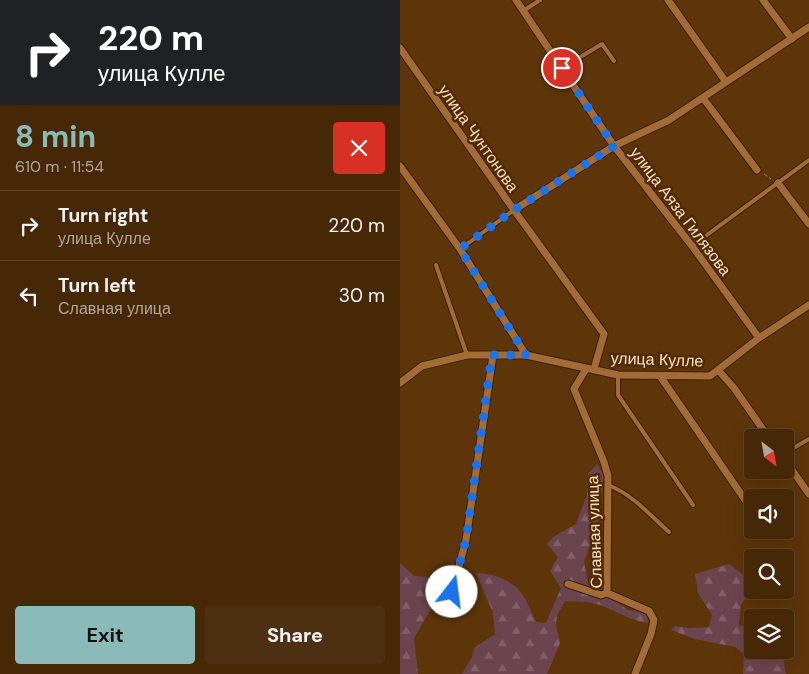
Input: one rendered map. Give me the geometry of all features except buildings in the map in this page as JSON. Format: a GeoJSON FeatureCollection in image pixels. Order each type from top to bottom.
{"type":"FeatureCollection","features":[{"type":"Feature","properties":{"kind":"street","name":"улица Аяза Гилязова"},"geometry":{"type":"LineString","coordinates":[[516,0],[614,146],[692,246],[759,338]]}},
{"type":"Feature","properties":{"kind":"street"},"geometry":{"type":"LineString","coordinates":[[668,0],[726,82]]}},
{"type":"Feature","properties":{"kind":"street"},"geometry":{"type":"LineString","coordinates":[[764,0],[792,39]]}},
{"type":"Feature","properties":{"kind":"street"},"geometry":{"type":"LineString","coordinates":[[514,210],[614,146],[669,120],[809,28]]}},
{"type":"Feature","properties":{"kind":"street","name":"улица Чунтонова"},"geometry":{"type":"LineString","coordinates":[[400,48],[604,334],[590,369]]}},
{"type":"Feature","properties":{"kind":"street"},"geometry":{"type":"LineString","coordinates":[[703,98],[757,170]]}},
{"type":"Feature","properties":{"kind":"street"},"geometry":{"type":"LineString","coordinates":[[400,166],[460,249],[526,355]]}},
{"type":"Feature","properties":{"kind":"street"},"geometry":{"type":"LineString","coordinates":[[778,183],[809,224]]}},
{"type":"Feature","properties":{"kind":"street","name":"улица Кулле"},"geometry":{"type":"LineString","coordinates":[[400,383],[422,366],[466,355],[526,355],[618,375],[710,376],[759,338],[809,305]]}},
{"type":"Feature","properties":{"kind":"street"},"geometry":{"type":"LineString","coordinates":[[452,592],[466,540],[492,355]]}},
{"type":"Feature","properties":{"kind":"street","name":"Славная улица"},"geometry":{"type":"LineString","coordinates":[[590,369],[574,389],[608,476],[607,594],[649,611],[654,620],[651,634],[635,674]]}},
{"type":"Feature","properties":{"kind":"street"},"geometry":{"type":"LineString","coordinates":[[718,370],[734,388],[763,429]]}},
{"type":"Feature","properties":{"kind":"street"},"geometry":{"type":"LineString","coordinates":[[660,376],[744,498]]}},
{"type":"Feature","properties":{"kind":"street"},"geometry":{"type":"LineString","coordinates":[[794,473],[809,494]]}},
{"type":"Feature","properties":{"kind":"street"},"geometry":{"type":"LineString","coordinates":[[568,584],[601,595],[607,594]]}},
{"type":"Feature","properties":{"kind":"lane"},"geometry":{"type":"LineString","coordinates":[[523,11],[540,0]]}},
{"type":"Feature","properties":{"kind":"lane"},"geometry":{"type":"LineString","coordinates":[[562,68],[602,44],[614,61]]}},
{"type":"Feature","properties":{"kind":"lane"},"geometry":{"type":"LineString","coordinates":[[692,246],[809,160]]}},
{"type":"Feature","properties":{"kind":"lane"},"geometry":{"type":"LineString","coordinates":[[460,249],[514,210]]}},
{"type":"Feature","properties":{"kind":"lane"},"geometry":{"type":"LineString","coordinates":[[436,265],[466,355]]}},
{"type":"Feature","properties":{"kind":"lane"},"geometry":{"type":"LineString","coordinates":[[618,375],[618,395],[693,505]]}},
{"type":"Feature","properties":{"kind":"lane"},"geometry":{"type":"LineString","coordinates":[[794,448],[809,439]]}},
{"type":"Feature","properties":{"kind":"lane"},"geometry":{"type":"LineString","coordinates":[[607,485],[618,489],[669,532]]}},
{"type":"Feature","properties":{"kind":"path"},"geometry":{"type":"LineString","coordinates":[[757,170],[778,183]]}},
{"type":"Feature","properties":{"kind":"green space"},"geometry":{"type":"Polygon","coordinates":[[[597,464],[604,476],[599,518],[584,562],[588,582],[628,610],[647,613],[648,623],[634,620],[599,605],[565,601],[557,615],[556,625],[560,643],[547,674],[462,674],[472,657],[474,648],[495,634],[493,613],[476,573],[490,574],[510,582],[524,597],[536,622],[546,623],[561,588],[550,571],[558,557],[547,544],[553,537],[576,524],[587,495],[588,474],[597,464]]]}},
{"type":"Feature","properties":{"kind":"green space"},"geometry":{"type":"Polygon","coordinates":[[[400,563],[414,576],[428,577],[441,584],[435,602],[414,638],[418,674],[400,674],[400,563]]]}},
{"type":"Feature","properties":{"kind":"green space"},"geometry":{"type":"Polygon","coordinates":[[[729,564],[744,575],[745,599],[741,605],[739,625],[744,627],[744,654],[735,647],[695,639],[671,630],[675,626],[689,628],[709,627],[712,615],[698,593],[695,574],[729,564]]]}},
{"type":"Feature","properties":{"kind":"green space"},"geometry":{"type":"Polygon","coordinates":[[[744,654],[744,659],[783,659],[786,674],[743,674],[744,654]]]}},
{"type":"Feature","properties":{"kind":"route"},"geometry":{"type":"LineString","coordinates":[[452,592],[466,540],[492,355],[526,355],[460,249],[514,210],[614,146],[562,68]]}}]}
